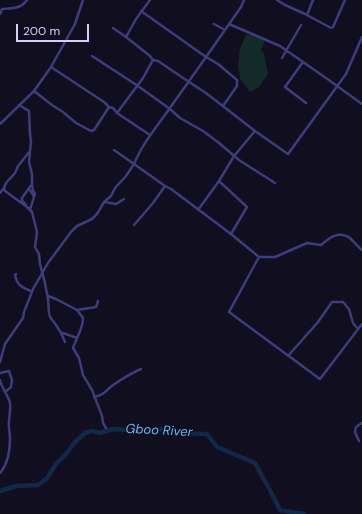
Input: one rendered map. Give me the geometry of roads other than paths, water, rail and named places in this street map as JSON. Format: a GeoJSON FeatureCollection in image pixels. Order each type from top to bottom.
{"type":"FeatureCollection","features":[{"type":"Feature","properties":{"kind":"street"},"geometry":{"type":"LineString","coordinates":[[0,14],[2,9],[16,8],[24,5],[27,0]]}},
{"type":"Feature","properties":{"kind":"street"},"geometry":{"type":"LineString","coordinates":[[0,124],[34,90],[51,67],[75,24],[83,0]]}},
{"type":"Feature","properties":{"kind":"street"},"geometry":{"type":"LineString","coordinates":[[126,37],[141,11],[150,0]]}},
{"type":"Feature","properties":{"kind":"street"},"geometry":{"type":"LineString","coordinates":[[0,362],[3,348],[23,318],[32,292],[54,253],[77,226],[92,219],[126,176],[150,135],[241,8],[243,1],[239,0]]}},
{"type":"Feature","properties":{"kind":"street"},"geometry":{"type":"LineString","coordinates":[[277,0],[331,28],[333,27],[345,0]]}},
{"type":"Feature","properties":{"kind":"street"},"geometry":{"type":"LineString","coordinates":[[307,15],[313,0]]}},
{"type":"Feature","properties":{"kind":"street"},"geometry":{"type":"LineString","coordinates":[[141,11],[218,64],[237,80],[237,86],[223,106]]}},
{"type":"Feature","properties":{"kind":"street"},"geometry":{"type":"LineString","coordinates":[[214,24],[225,30]]}},
{"type":"Feature","properties":{"kind":"street"},"geometry":{"type":"LineString","coordinates":[[229,24],[280,46],[362,104]]}},
{"type":"Feature","properties":{"kind":"street"},"geometry":{"type":"LineString","coordinates":[[282,58],[301,25]]}},
{"type":"Feature","properties":{"kind":"street"},"geometry":{"type":"LineString","coordinates":[[113,28],[150,56],[153,60],[158,61],[206,93],[255,131],[288,154],[346,74],[362,37]]}},
{"type":"Feature","properties":{"kind":"street"},"geometry":{"type":"LineString","coordinates":[[92,56],[138,86],[180,118],[219,142],[244,164],[275,183]]}},
{"type":"Feature","properties":{"kind":"street"},"geometry":{"type":"LineString","coordinates":[[117,113],[138,86],[153,60]]}},
{"type":"Feature","properties":{"kind":"street"},"geometry":{"type":"LineString","coordinates":[[303,62],[285,87],[306,104]]}},
{"type":"Feature","properties":{"kind":"street"},"geometry":{"type":"LineString","coordinates":[[51,67],[104,102],[109,108],[113,108],[117,113],[150,135]]}},
{"type":"Feature","properties":{"kind":"street"},"geometry":{"type":"LineString","coordinates":[[34,90],[76,124],[90,131],[94,130],[109,108]]}},
{"type":"Feature","properties":{"kind":"street"},"geometry":{"type":"LineString","coordinates":[[19,105],[29,111],[32,142],[29,162],[31,167],[33,190],[35,194],[30,210]]}},
{"type":"Feature","properties":{"kind":"street"},"geometry":{"type":"LineString","coordinates":[[198,210],[219,181],[234,156],[255,131]]}},
{"type":"Feature","properties":{"kind":"street"},"geometry":{"type":"LineString","coordinates":[[114,150],[171,189],[259,257],[275,257],[307,243],[321,245],[330,237],[340,234],[349,238],[362,250]]}},
{"type":"Feature","properties":{"kind":"street"},"geometry":{"type":"LineString","coordinates":[[0,193],[30,151]]}},
{"type":"Feature","properties":{"kind":"street"},"geometry":{"type":"LineString","coordinates":[[219,181],[247,207],[231,234]]}},
{"type":"Feature","properties":{"kind":"street"},"geometry":{"type":"LineString","coordinates":[[32,184],[22,201],[33,216],[37,232],[35,247],[39,254],[43,272],[48,296],[50,317],[61,333],[65,342]]}},
{"type":"Feature","properties":{"kind":"street"},"geometry":{"type":"LineString","coordinates":[[134,225],[165,186]]}},
{"type":"Feature","properties":{"kind":"street"},"geometry":{"type":"LineString","coordinates":[[4,188],[5,191],[27,207]]}},
{"type":"Feature","properties":{"kind":"street"},"geometry":{"type":"LineString","coordinates":[[29,189],[34,197]]}},
{"type":"Feature","properties":{"kind":"street"},"geometry":{"type":"LineString","coordinates":[[104,202],[116,204],[124,199]]}},
{"type":"Feature","properties":{"kind":"street"},"geometry":{"type":"LineString","coordinates":[[259,257],[229,312],[320,379],[362,324]]}},
{"type":"Feature","properties":{"kind":"street"},"geometry":{"type":"LineString","coordinates":[[16,274],[15,277],[17,282],[32,292]]}},
{"type":"Feature","properties":{"kind":"street"},"geometry":{"type":"LineString","coordinates":[[48,296],[77,310],[83,318],[82,325],[73,348],[79,358],[83,375],[90,386],[106,428]]}},
{"type":"Feature","properties":{"kind":"street"},"geometry":{"type":"LineString","coordinates":[[77,310],[96,307],[98,301]]}},
{"type":"Feature","properties":{"kind":"street"},"geometry":{"type":"LineString","coordinates":[[288,356],[318,322],[332,302],[343,302],[350,309],[353,323],[358,329]]}},
{"type":"Feature","properties":{"kind":"street"},"geometry":{"type":"LineString","coordinates":[[61,333],[77,338]]}},
{"type":"Feature","properties":{"kind":"street"},"geometry":{"type":"LineString","coordinates":[[94,397],[101,395],[112,386],[141,369]]}},
{"type":"Feature","properties":{"kind":"street"},"geometry":{"type":"LineString","coordinates":[[0,372],[9,371],[12,380],[11,388],[5,392]]}},
{"type":"Feature","properties":{"kind":"street"},"geometry":{"type":"LineString","coordinates":[[0,383],[10,405],[8,423],[10,444],[6,463],[0,473]]}},
{"type":"Feature","properties":{"kind":"street"},"geometry":{"type":"LineString","coordinates":[[359,441],[355,432],[356,427],[362,423]]}},
{"type":"Feature","properties":{"kind":"waterway","name":"Gboo River"},"geometry":{"type":"LineString","coordinates":[[0,491],[16,486],[38,485],[41,483],[47,478],[56,464],[75,442],[85,433],[92,431],[100,433],[113,429],[163,429],[182,433],[207,434],[217,447],[255,463],[280,510],[304,514]]}}]}
